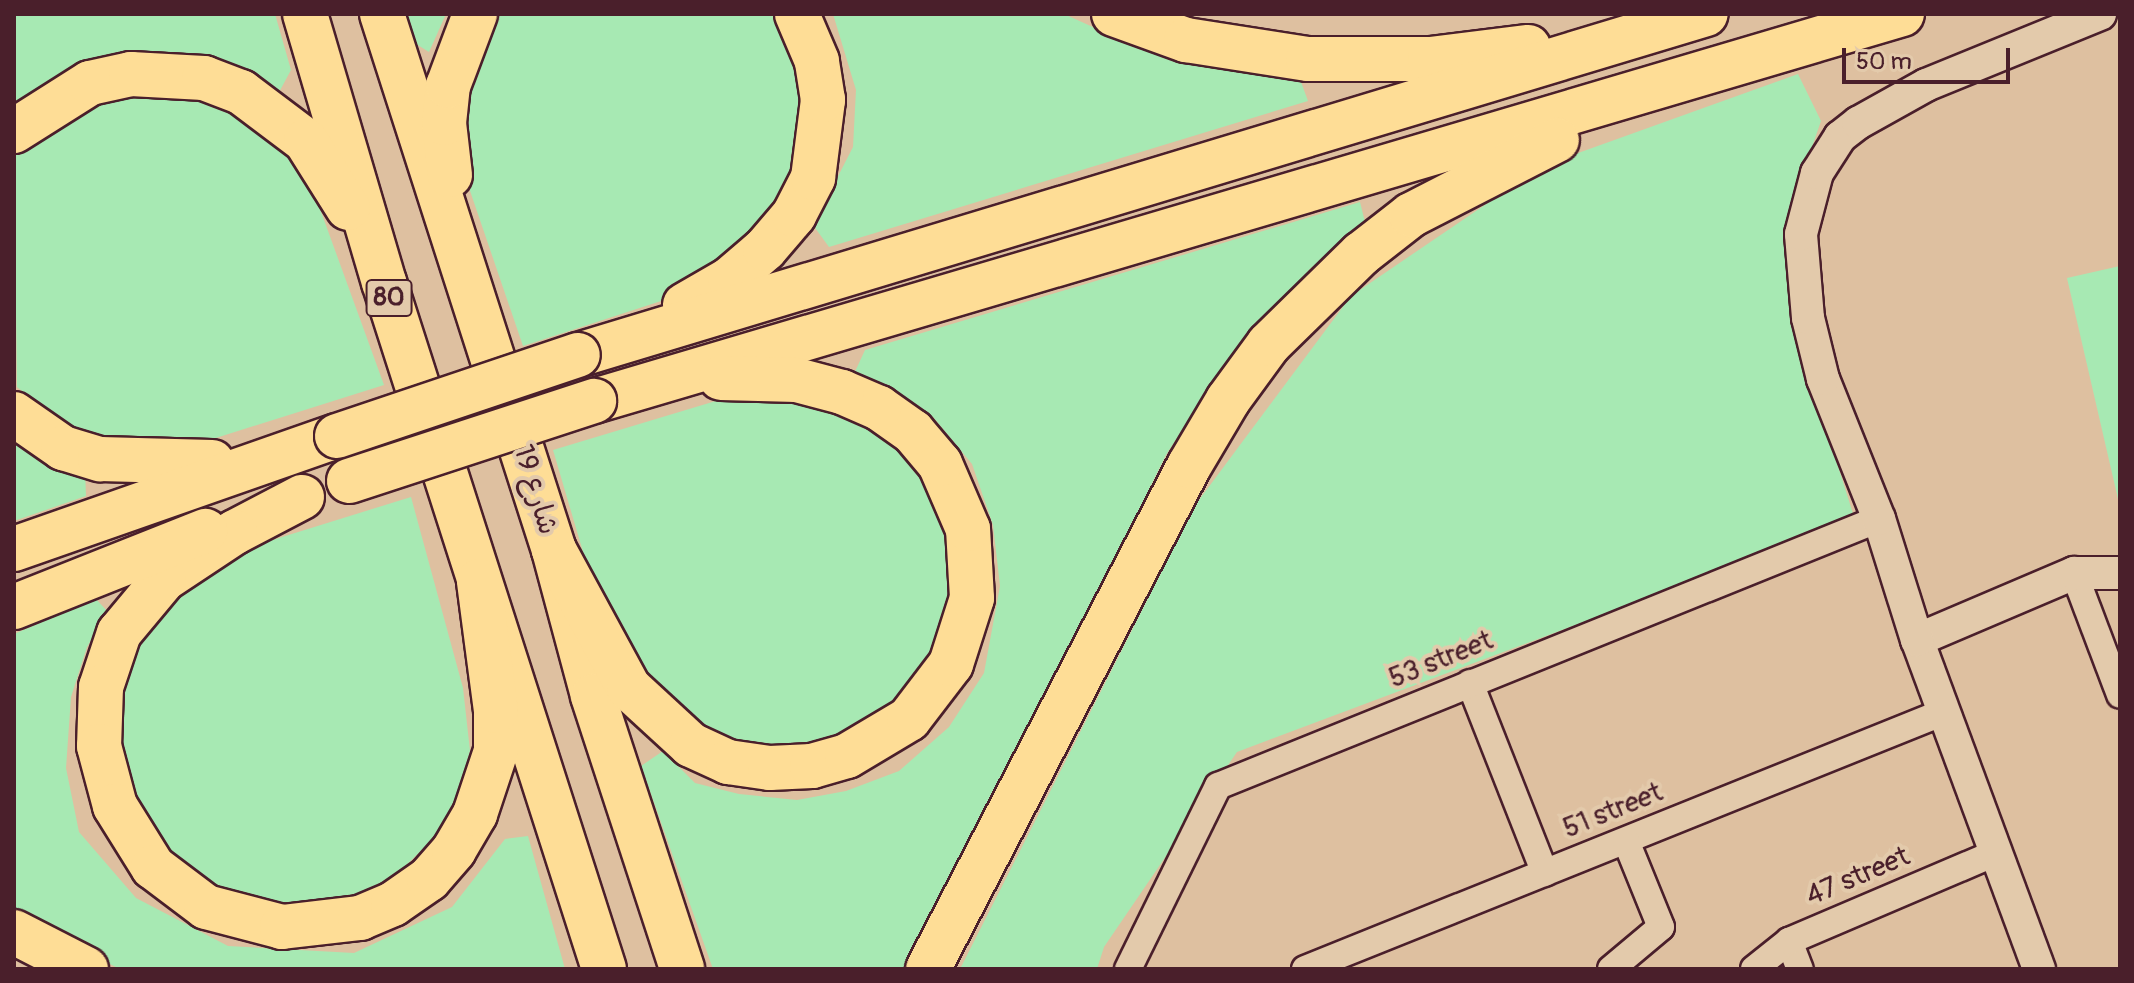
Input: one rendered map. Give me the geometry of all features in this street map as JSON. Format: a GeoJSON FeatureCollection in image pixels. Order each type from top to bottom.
{"type":"FeatureCollection","features":[{"type":"Feature","properties":{"kind":"highway","name":"80"},"geometry":{"type":"LineString","coordinates":[[305,14],[384,282],[604,969]]}},
{"type":"Feature","properties":{"kind":"highway","name":"شارع 19"},"geometry":{"type":"LineString","coordinates":[[382,14],[554,550],[593,696],[682,969]]}},
{"type":"Feature","properties":{"kind":"highway"},"geometry":{"type":"LineString","coordinates":[[460,252],[444,123],[456,54],[475,14]]}},
{"type":"Feature","properties":{"kind":"highway"},"geometry":{"type":"LineString","coordinates":[[593,350],[730,279],[794,215],[813,178],[823,100],[817,61],[797,14]]}},
{"type":"Feature","properties":{"kind":"highway"},"geometry":{"type":"LineString","coordinates":[[1114,14],[1186,40],[1245,53],[1353,60],[1430,59],[1516,49],[1705,14]]}},
{"type":"Feature","properties":{"kind":"highway"},"geometry":{"type":"LineString","coordinates":[[14,549],[593,350],[1705,14]]}},
{"type":"Feature","properties":{"kind":"highway"},"geometry":{"type":"LineString","coordinates":[[14,607],[302,497],[594,401],[1902,14]]}},
{"type":"Feature","properties":{"kind":"highway"},"geometry":{"type":"LineString","coordinates":[[928,969],[1189,466],[1228,400],[1269,344],[1361,254],[1411,215],[1528,152],[1739,63]]}},
{"type":"Feature","properties":{"kind":"highway"},"geometry":{"type":"LineString","coordinates":[[14,131],[90,83],[131,74],[204,78],[241,92],[313,152],[384,282]]}},
{"type":"Feature","properties":{"kind":"highway"},"geometry":{"type":"LineString","coordinates":[[554,550],[629,688],[691,745],[728,762],[784,767],[847,756],[909,719],[951,664],[972,598],[968,529],[940,464],[913,432],[879,408],[797,380],[745,376],[642,387]]}},
{"type":"Feature","properties":{"kind":"highway"},"geometry":{"type":"LineString","coordinates":[[14,414],[63,448],[136,464],[207,462],[321,441]]}},
{"type":"Feature","properties":{"kind":"highway"},"geometry":{"type":"LineString","coordinates":[[302,497],[223,539],[164,579],[119,633],[101,687],[99,746],[115,806],[153,867],[206,907],[242,921],[282,927],[360,918],[393,904],[429,879],[454,850],[475,814],[496,751],[496,711],[479,581]]}},
{"type":"Feature","properties":{"kind":"highway"},"geometry":{"type":"LineString","coordinates":[[14,932],[86,969]]}},
{"type":"Feature","properties":{"kind":"street"},"geometry":{"type":"LineString","coordinates":[[2039,969],[1993,854],[1917,640],[1879,519],[1823,379],[1808,318],[1801,234],[1817,173],[1840,137],[1890,102],[2100,14]]}},
{"type":"Feature","properties":{"kind":"street","name":"53 street"},"geometry":{"type":"LineString","coordinates":[[1128,969],[1218,786],[1879,519]]}},
{"type":"Feature","properties":{"kind":"street"},"geometry":{"type":"LineString","coordinates":[[1917,640],[2074,573],[2120,573]]}},
{"type":"Feature","properties":{"kind":"street"},"geometry":{"type":"LineString","coordinates":[[2074,573],[2120,695]]}},
{"type":"Feature","properties":{"kind":"street"},"geometry":{"type":"LineString","coordinates":[[1470,683],[1545,873]]}},
{"type":"Feature","properties":{"kind":"street","name":"51 street"},"geometry":{"type":"LineString","coordinates":[[1305,969],[1944,712]]}},
{"type":"Feature","properties":{"kind":"street"},"geometry":{"type":"LineString","coordinates":[[1611,969],[1661,927],[1626,841]]}},
{"type":"Feature","properties":{"kind":"street","name":"47 street"},"geometry":{"type":"LineString","coordinates":[[1754,969],[1789,941],[1993,854]]}},
{"type":"Feature","properties":{"kind":"street"},"geometry":{"type":"LineString","coordinates":[[1789,941],[1800,969]]}},
{"type":"Feature","properties":{"kind":"green space"},"geometry":{"type":"Polygon","coordinates":[[[14,14],[275,14],[291,70],[277,96],[197,55],[135,51],[74,71],[14,108],[14,14]]]}},
{"type":"Feature","properties":{"kind":"green space"},"geometry":{"type":"Polygon","coordinates":[[[401,14],[446,14],[429,52],[408,39],[401,14]]]}},
{"type":"Feature","properties":{"kind":"green space"},"geometry":{"type":"Polygon","coordinates":[[[490,14],[778,14],[814,93],[799,189],[698,289],[523,346],[467,182],[457,97],[490,14]]]}},
{"type":"Feature","properties":{"kind":"green space"},"geometry":{"type":"Polygon","coordinates":[[[833,14],[1064,14],[1115,37],[1215,68],[1297,71],[1308,101],[829,247],[813,225],[853,147],[856,90],[833,14]]]}},
{"type":"Feature","properties":{"kind":"green space"},"geometry":{"type":"Polygon","coordinates":[[[1798,74],[1821,121],[1796,193],[1792,320],[1855,520],[1237,752],[1104,947],[1097,969],[960,969],[1196,504],[1351,296],[1542,166],[1798,74]]]}},
{"type":"Feature","properties":{"kind":"green space"},"geometry":{"type":"Polygon","coordinates":[[[107,88],[226,94],[286,142],[316,198],[384,385],[200,443],[97,437],[58,420],[17,387],[14,157],[52,119],[107,88]]]}},
{"type":"Feature","properties":{"kind":"green space"},"geometry":{"type":"Polygon","coordinates":[[[1360,202],[1366,226],[1311,268],[1228,359],[1166,455],[911,969],[713,969],[641,766],[663,751],[695,783],[739,794],[797,800],[846,791],[899,771],[949,727],[984,673],[1000,586],[993,525],[972,464],[933,417],[853,376],[865,350],[1360,202]]]}},
{"type":"Feature","properties":{"kind":"green space"},"geometry":{"type":"Polygon","coordinates":[[[2120,266],[2120,498],[2118,499],[2067,278],[2120,266]]]}},
{"type":"Feature","properties":{"kind":"green space"},"geometry":{"type":"Polygon","coordinates":[[[784,393],[870,422],[910,455],[937,492],[952,540],[953,579],[942,626],[921,675],[872,722],[817,753],[698,745],[609,640],[553,450],[729,397],[784,393]]]}},
{"type":"Feature","properties":{"kind":"green space"},"geometry":{"type":"Polygon","coordinates":[[[14,441],[41,463],[85,470],[86,496],[14,521],[14,441]]]}},
{"type":"Feature","properties":{"kind":"green space"},"geometry":{"type":"Polygon","coordinates":[[[411,497],[463,688],[470,751],[448,825],[400,871],[355,898],[291,904],[225,892],[180,863],[144,830],[109,703],[146,617],[227,554],[411,497]]]}},
{"type":"Feature","properties":{"kind":"green space"},"geometry":{"type":"Polygon","coordinates":[[[96,599],[108,612],[87,647],[71,697],[66,768],[79,832],[136,898],[228,946],[354,953],[452,907],[505,839],[528,836],[565,969],[120,969],[14,917],[14,634],[96,599]]]}}]}
